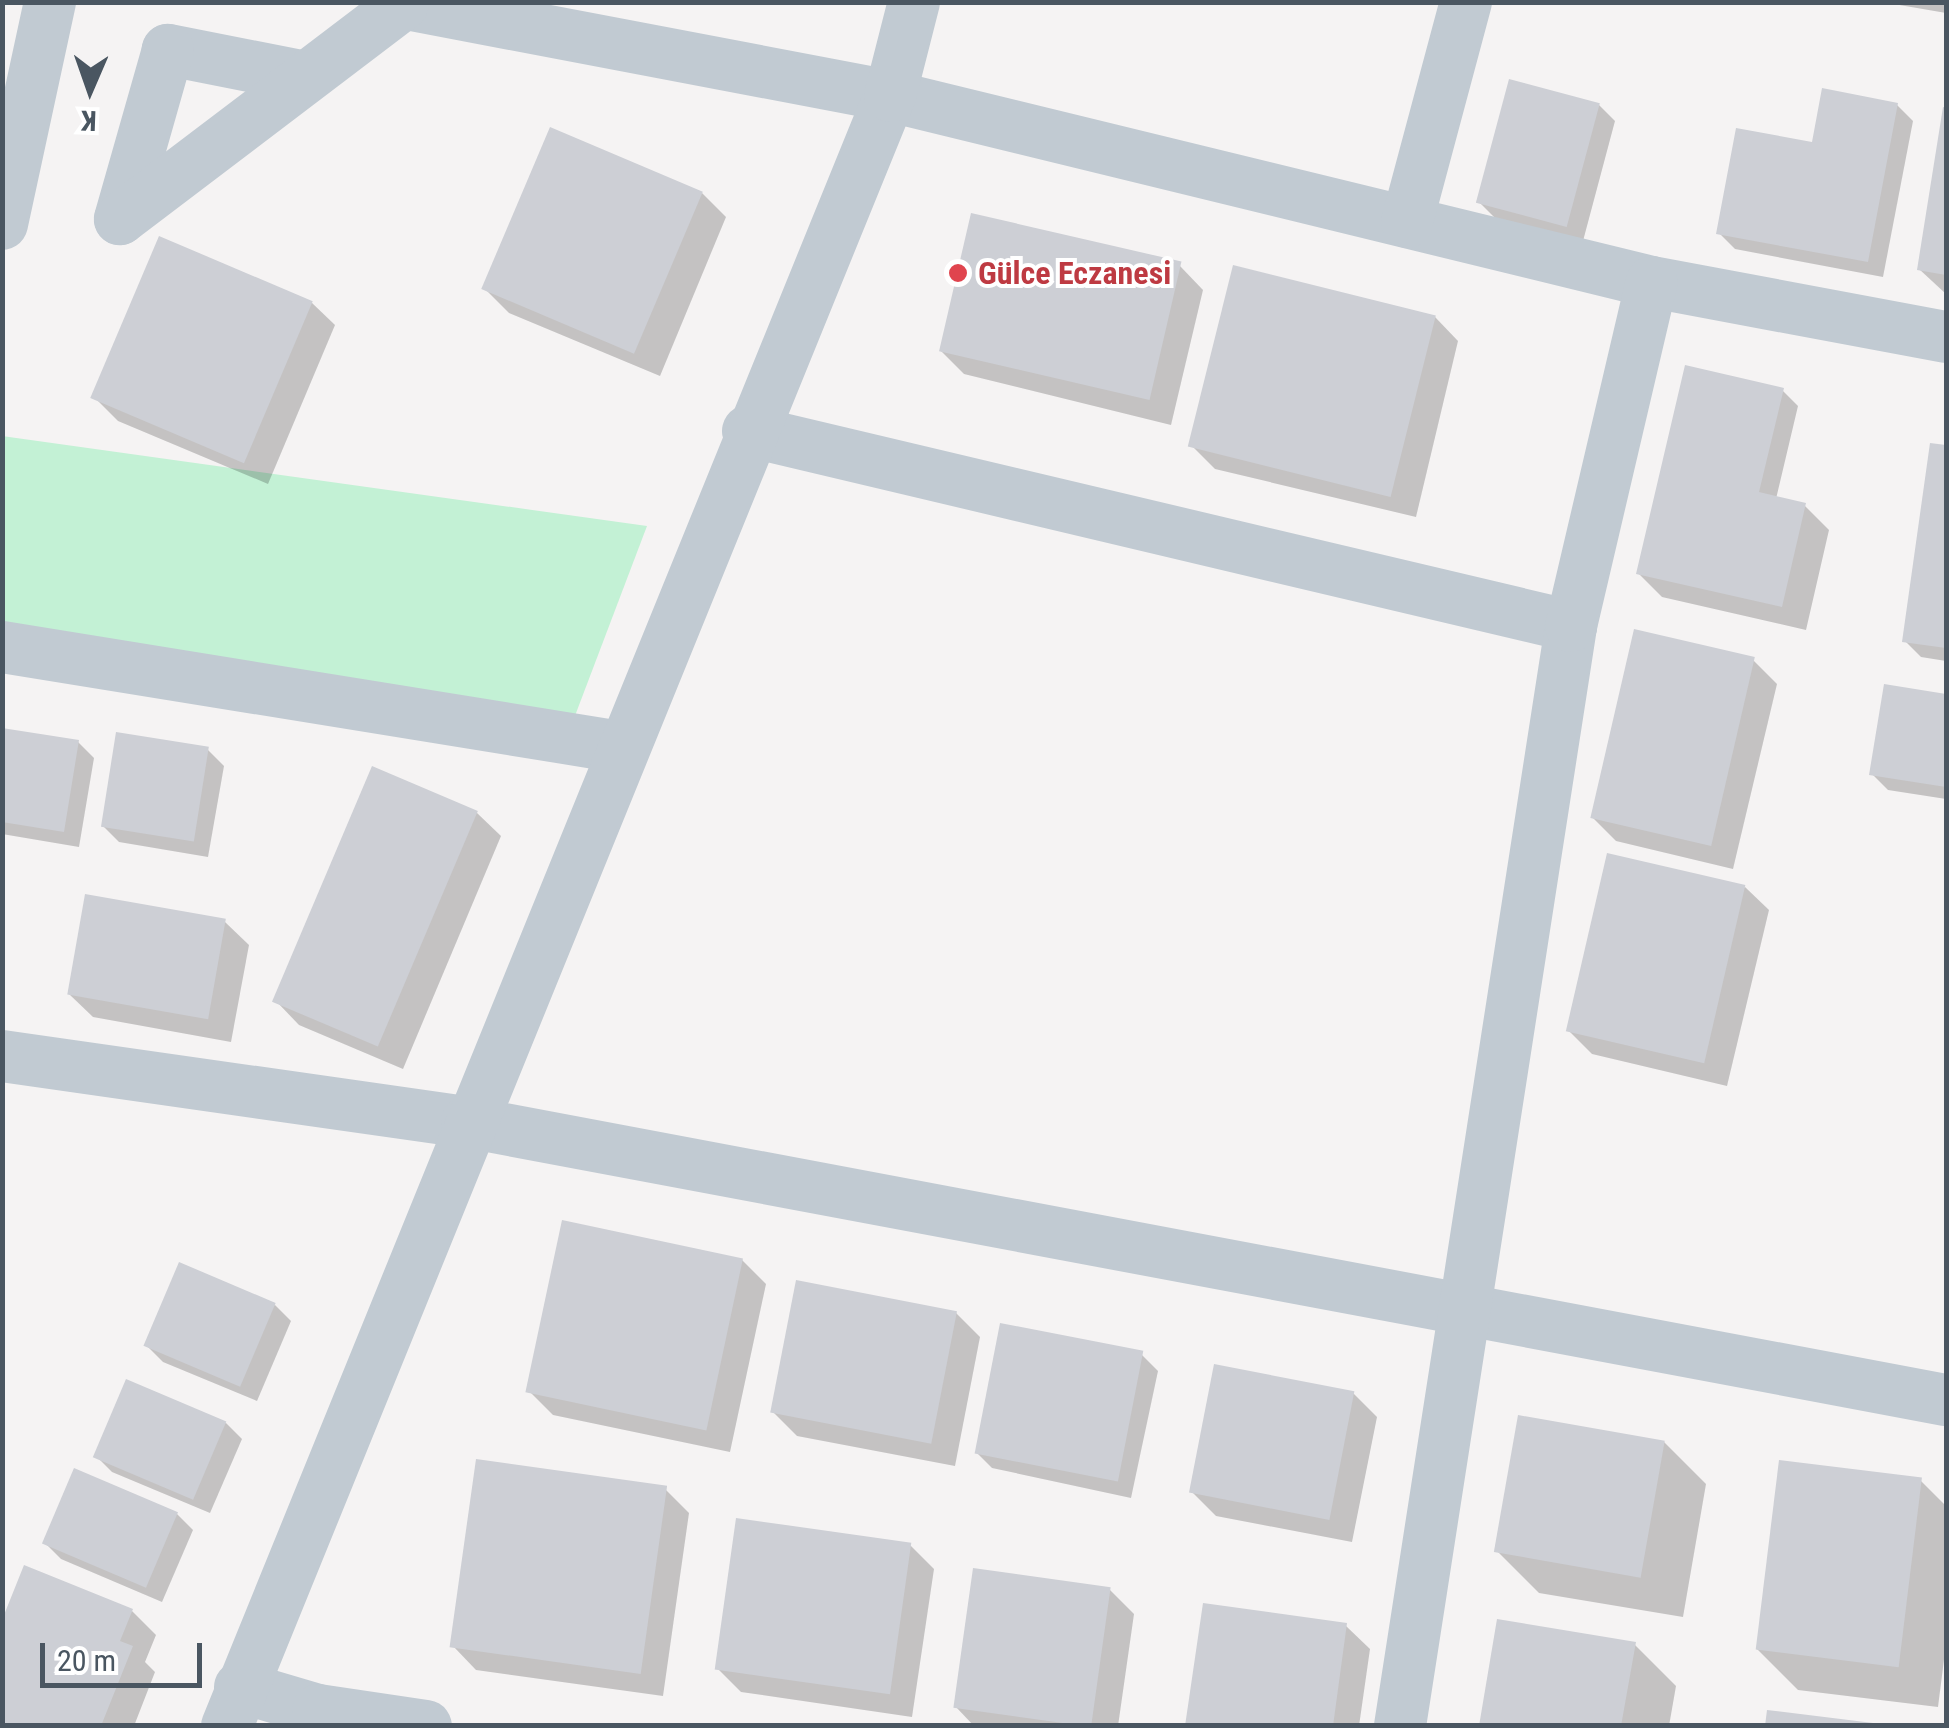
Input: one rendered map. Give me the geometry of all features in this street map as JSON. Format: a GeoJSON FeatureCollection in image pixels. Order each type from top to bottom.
{"type":"FeatureCollection","features":[{"type":"Feature","properties":{"kind":"street"},"geometry":{"type":"LineString","coordinates":[[2,224],[50,2]]}},
{"type":"Feature","properties":{"kind":"street"},"geometry":{"type":"LineString","coordinates":[[426,1726],[318,1710],[233,1706],[748,432],[890,96],[914,2]]}},
{"type":"Feature","properties":{"kind":"street"},"geometry":{"type":"LineString","coordinates":[[1408,222],[1466,2]]}},
{"type":"Feature","properties":{"kind":"street"},"geometry":{"type":"LineString","coordinates":[[306,77],[400,3],[890,96],[1652,282],[1946,336]]}},
{"type":"Feature","properties":{"kind":"street"},"geometry":{"type":"LineString","coordinates":[[1400,1726],[1570,626],[1652,282]]}},
{"type":"Feature","properties":{"kind":"street"},"geometry":{"type":"LineString","coordinates":[[748,432],[1570,626]]}},
{"type":"Feature","properties":{"kind":"street"},"geometry":{"type":"LineString","coordinates":[[2,648],[620,747]]}},
{"type":"Feature","properties":{"kind":"street"},"geometry":{"type":"LineString","coordinates":[[2,1056],[467,1122],[1465,1314],[1946,1400]]}},
{"type":"Feature","properties":{"kind":"green space"},"geometry":{"type":"Polygon","coordinates":[[[2,436],[647,526],[573,721],[3,629],[2,436]]]}},
{"type":"Feature","properties":{"kind":"building"},"geometry":{"type":"Polygon","coordinates":[[[1509,79],[1600,103],[1567,227],[1476,203],[1509,79]]]}},
{"type":"Feature","properties":{"kind":"building"},"geometry":{"type":"Polygon","coordinates":[[[1822,88],[1898,103],[1868,262],[1716,234],[1736,128],[1812,142],[1822,88]]]}},
{"type":"Feature","properties":{"kind":"building"},"geometry":{"type":"Polygon","coordinates":[[[1943,107],[1946,108],[1946,275],[1917,270],[1943,107]]]}},
{"type":"Feature","properties":{"kind":"building"},"geometry":{"type":"Polygon","coordinates":[[[550,127],[703,192],[634,354],[481,289],[550,127]]]}},
{"type":"Feature","properties":{"kind":"building"},"geometry":{"type":"Polygon","coordinates":[[[971,213],[1181,262],[1150,400],[939,351],[971,213]]]}},
{"type":"Feature","properties":{"kind":"building"},"geometry":{"type":"Polygon","coordinates":[[[159,236],[313,301],[244,463],[90,398],[159,236]]]}},
{"type":"Feature","properties":{"kind":"building"},"geometry":{"type":"Polygon","coordinates":[[[1233,265],[1436,316],[1391,497],[1188,446],[1233,265]]]}},
{"type":"Feature","properties":{"kind":"building"},"geometry":{"type":"Polygon","coordinates":[[[1685,365],[1784,388],[1759,492],[1806,503],[1782,607],[1636,574],[1685,365]]]}},
{"type":"Feature","properties":{"kind":"building"},"geometry":{"type":"Polygon","coordinates":[[[1930,443],[1946,445],[1946,648],[1902,642],[1930,443]]]}},
{"type":"Feature","properties":{"kind":"building"},"geometry":{"type":"Polygon","coordinates":[[[1634,629],[1755,657],[1711,846],[1590,818],[1634,629]]]}},
{"type":"Feature","properties":{"kind":"building"},"geometry":{"type":"Polygon","coordinates":[[[1884,684],[1946,694],[1946,787],[1869,775],[1884,684]]]}},
{"type":"Feature","properties":{"kind":"building"},"geometry":{"type":"Polygon","coordinates":[[[2,728],[79,740],[64,832],[2,822],[2,728]]]}},
{"type":"Feature","properties":{"kind":"building"},"geometry":{"type":"Polygon","coordinates":[[[116,732],[209,747],[194,842],[101,827],[116,732]]]}},
{"type":"Feature","properties":{"kind":"building"},"geometry":{"type":"Polygon","coordinates":[[[372,766],[478,811],[378,1047],[272,1002],[372,766]]]}},
{"type":"Feature","properties":{"kind":"building"},"geometry":{"type":"Polygon","coordinates":[[[1607,853],[1745,885],[1704,1063],[1566,1031],[1607,853]]]}},
{"type":"Feature","properties":{"kind":"building"},"geometry":{"type":"Polygon","coordinates":[[[85,894],[226,919],[208,1019],[67,994],[85,894]]]}},
{"type":"Feature","properties":{"kind":"building"},"geometry":{"type":"Polygon","coordinates":[[[562,1220],[743,1258],[706,1431],[525,1392],[562,1220]]]}},
{"type":"Feature","properties":{"kind":"building"},"geometry":{"type":"Polygon","coordinates":[[[179,1262],[276,1303],[240,1387],[143,1346],[179,1262]]]}},
{"type":"Feature","properties":{"kind":"building"},"geometry":{"type":"Polygon","coordinates":[[[796,1280],[957,1311],[931,1444],[770,1413],[796,1280]]]}},
{"type":"Feature","properties":{"kind":"building"},"geometry":{"type":"Polygon","coordinates":[[[1000,1323],[1143,1351],[1118,1481],[975,1454],[1000,1323]]]}},
{"type":"Feature","properties":{"kind":"building"},"geometry":{"type":"Polygon","coordinates":[[[1214,1364],[1354,1391],[1329,1520],[1189,1493],[1214,1364]]]}},
{"type":"Feature","properties":{"kind":"building"},"geometry":{"type":"Polygon","coordinates":[[[126,1379],[226,1422],[193,1500],[93,1457],[126,1379]]]}},
{"type":"Feature","properties":{"kind":"building"},"geometry":{"type":"Polygon","coordinates":[[[1518,1415],[1665,1441],[1641,1578],[1494,1552],[1518,1415]]]}},
{"type":"Feature","properties":{"kind":"building"},"geometry":{"type":"Polygon","coordinates":[[[476,1459],[667,1486],[641,1674],[450,1647],[476,1459]]]}},
{"type":"Feature","properties":{"kind":"building"},"geometry":{"type":"Polygon","coordinates":[[[1779,1460],[1922,1478],[1899,1667],[1756,1650],[1779,1460]]]}},
{"type":"Feature","properties":{"kind":"building"},"geometry":{"type":"Polygon","coordinates":[[[74,1468],[178,1512],[146,1588],[42,1543],[74,1468]]]}},
{"type":"Feature","properties":{"kind":"building"},"geometry":{"type":"Polygon","coordinates":[[[736,1518],[911,1543],[890,1694],[715,1670],[736,1518]]]}},
{"type":"Feature","properties":{"kind":"building"},"geometry":{"type":"Polygon","coordinates":[[[24,1565],[133,1609],[120,1641],[133,1646],[101,1726],[2,1726],[2,1620],[24,1565]]]}},
{"type":"Feature","properties":{"kind":"building"},"geometry":{"type":"Polygon","coordinates":[[[973,1568],[1111,1587],[1091,1726],[953,1708],[973,1568]]]}},
{"type":"Feature","properties":{"kind":"building"},"geometry":{"type":"Polygon","coordinates":[[[1203,1603],[1347,1623],[1333,1726],[1185,1726],[1203,1603]]]}},
{"type":"Feature","properties":{"kind":"building"},"geometry":{"type":"Polygon","coordinates":[[[1497,1619],[1636,1642],[1621,1726],[1479,1726],[1497,1619]]]}},
{"type":"Feature","properties":{"kind":"building"},"geometry":{"type":"Polygon","coordinates":[[[1767,1710],[1873,1723],[1765,1726],[1767,1710]]]}},
{"type":"Feature","properties":{"kind":"place","name":"Gülce Eczanesi"},"geometry":{"type":"Point","coordinates":[958,273]}}]}
